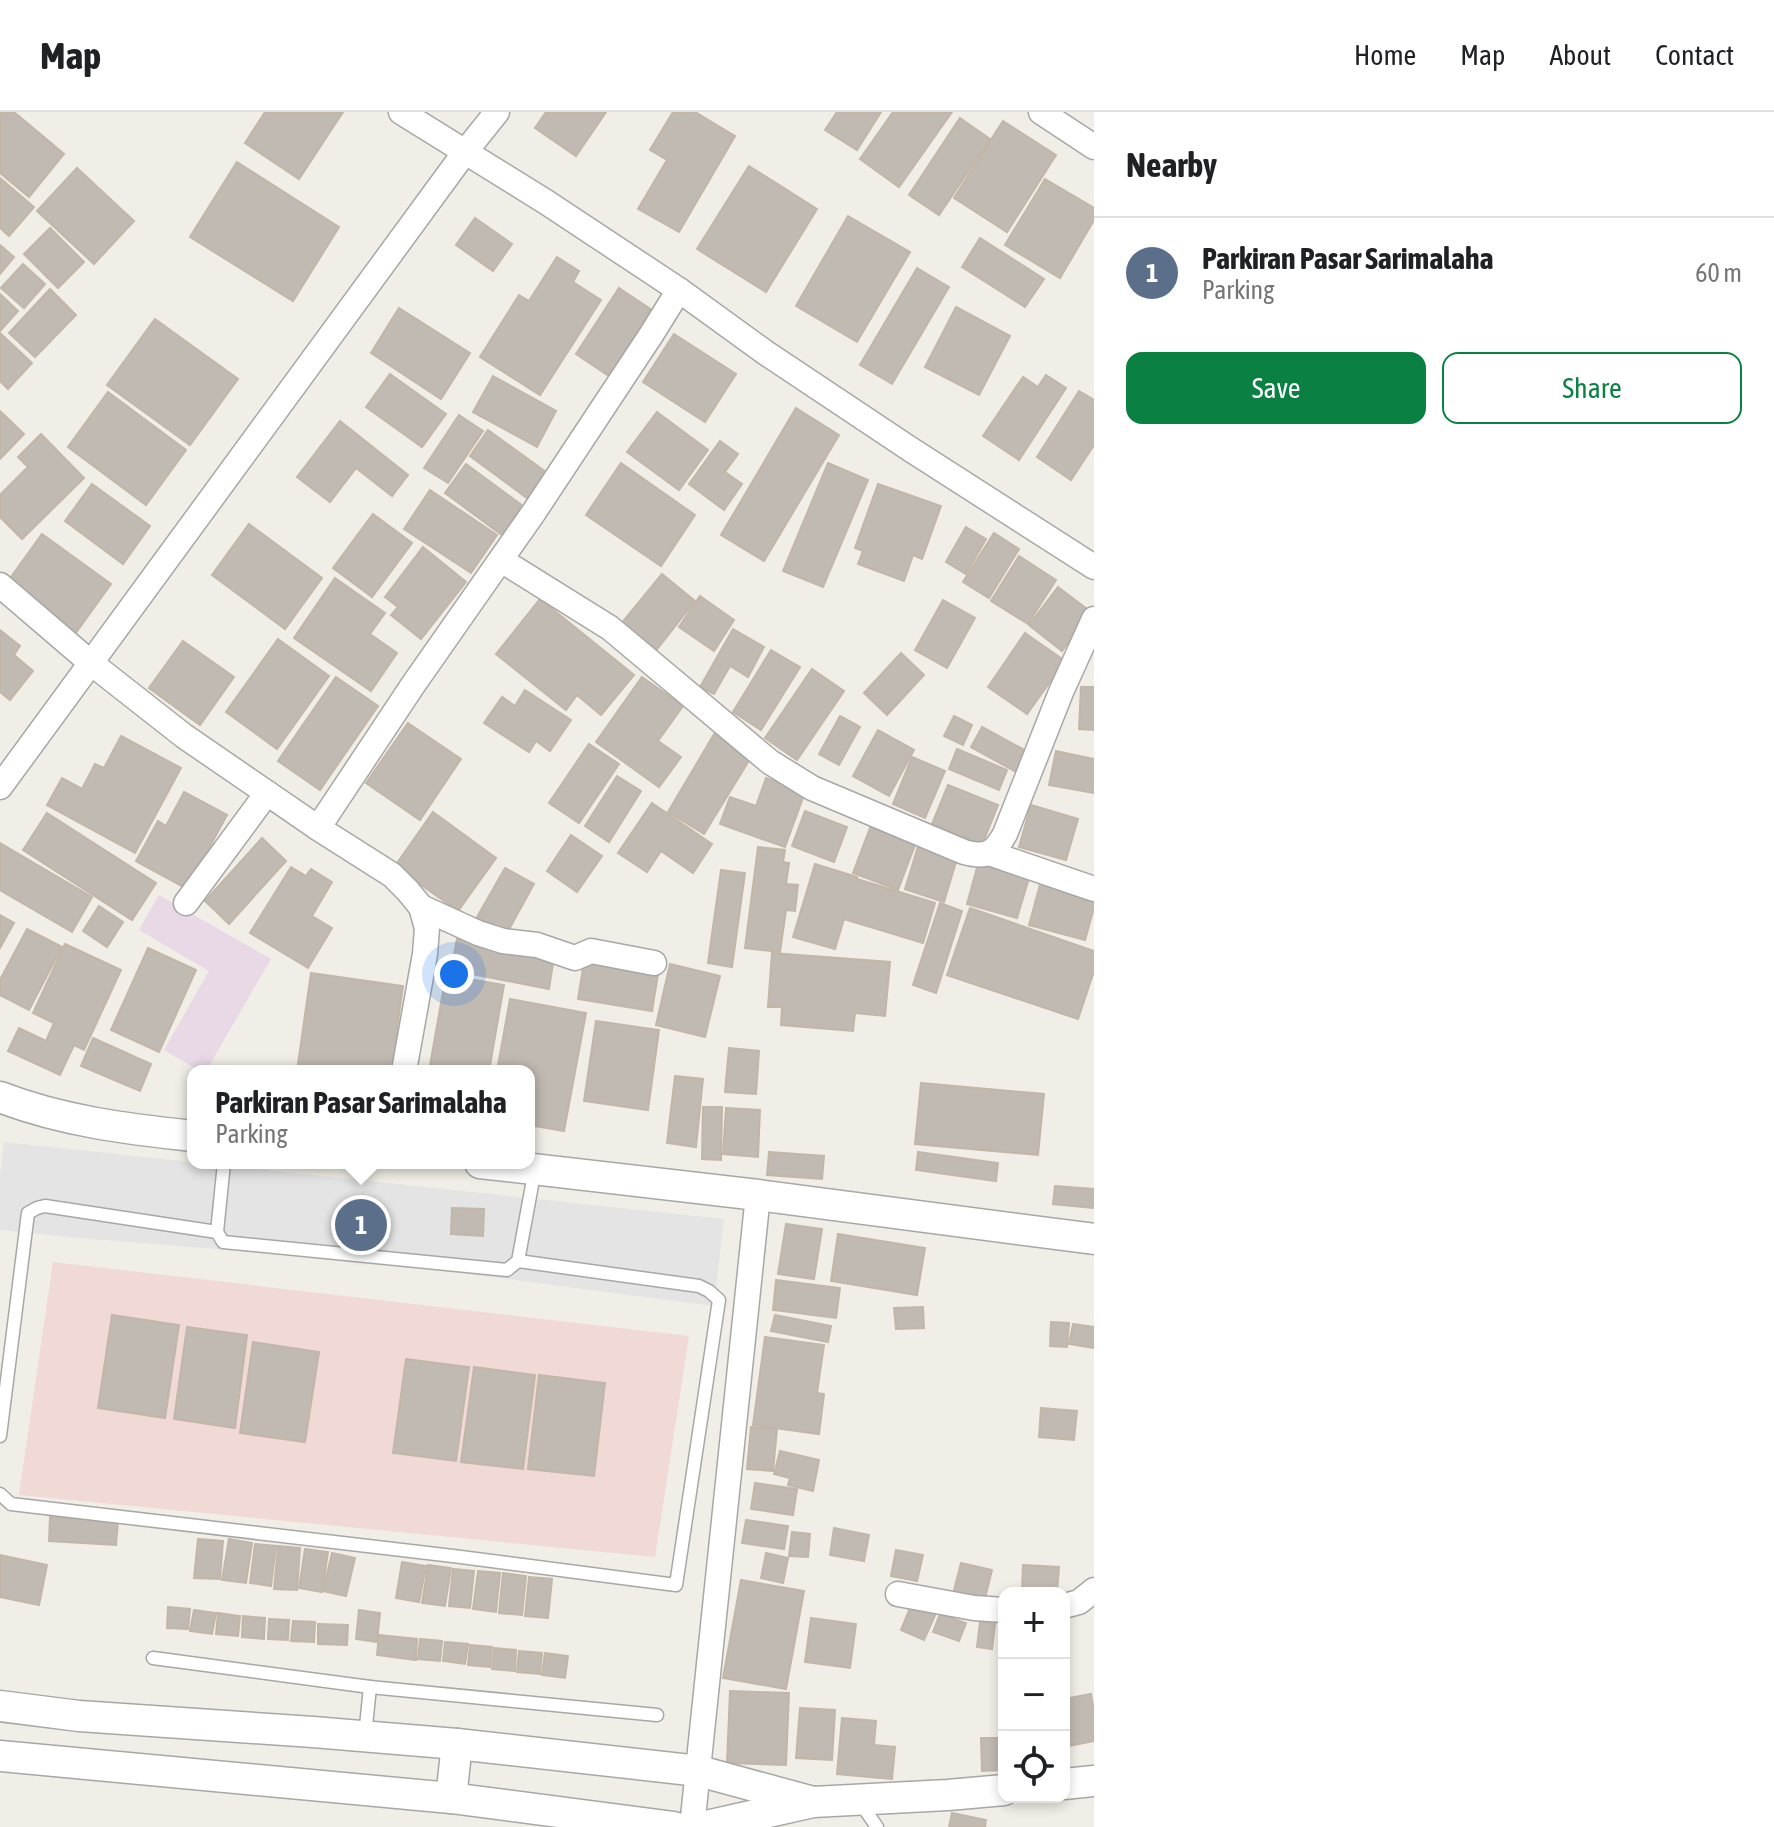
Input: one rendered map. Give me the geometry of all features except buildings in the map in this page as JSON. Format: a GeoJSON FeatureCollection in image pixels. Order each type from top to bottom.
{"type":"FeatureCollection","features":[{"type":"Feature","properties":{"kind":"street"},"geometry":{"type":"LineString","coordinates":[[401,112],[546,202],[910,449],[1094,567]]}},
{"type":"Feature","properties":{"kind":"street"},"geometry":{"type":"LineString","coordinates":[[0,787],[497,112]]}},
{"type":"Feature","properties":{"kind":"street"},"geometry":{"type":"LineString","coordinates":[[1041,112],[1094,147]]}},
{"type":"Feature","properties":{"kind":"street"},"geometry":{"type":"LineString","coordinates":[[318,828],[501,560],[679,290]]}},
{"type":"Feature","properties":{"kind":"street"},"geometry":{"type":"LineString","coordinates":[[501,560],[610,628],[770,762],[791,775],[824,793],[980,856],[999,845],[1005,834],[1061,692],[1094,619]]}},
{"type":"Feature","properties":{"kind":"street"},"geometry":{"type":"LineString","coordinates":[[0,585],[91,663],[184,736],[392,875],[421,907],[503,941],[537,945],[575,958],[591,951],[654,963]]}},
{"type":"Feature","properties":{"kind":"street"},"geometry":{"type":"LineString","coordinates":[[186,903],[267,793]]}},
{"type":"Feature","properties":{"kind":"street"},"geometry":{"type":"LineString","coordinates":[[989,853],[1094,889]]}},
{"type":"Feature","properties":{"kind":"street"},"geometry":{"type":"LineString","coordinates":[[405,1065],[425,954],[427,928],[421,907]]}},
{"type":"Feature","properties":{"kind":"street"},"geometry":{"type":"LineString","coordinates":[[0,1097],[33,1110],[113,1127],[187,1135]]}},
{"type":"Feature","properties":{"kind":"street"},"geometry":{"type":"LineString","coordinates":[[535,1169],[1094,1239]]}},
{"type":"Feature","properties":{"kind":"street"},"geometry":{"type":"LineString","coordinates":[[692,1827],[758,1195]]}},
{"type":"Feature","properties":{"kind":"street"},"geometry":{"type":"LineString","coordinates":[[1070,1604],[1079,1602],[1094,1590]]}},
{"type":"Feature","properties":{"kind":"street"},"geometry":{"type":"LineString","coordinates":[[898,1594],[998,1610]]}},
{"type":"Feature","properties":{"kind":"street"},"geometry":{"type":"LineString","coordinates":[[0,1706],[79,1716],[457,1744],[699,1771],[813,1802]]}},
{"type":"Feature","properties":{"kind":"street"},"geometry":{"type":"LineString","coordinates":[[451,1798],[457,1744]]}},
{"type":"Feature","properties":{"kind":"street"},"geometry":{"type":"LineString","coordinates":[[0,1756],[451,1798],[674,1827]]}},
{"type":"Feature","properties":{"kind":"street"},"geometry":{"type":"LineString","coordinates":[[1070,1783],[1094,1781]]}},
{"type":"Feature","properties":{"kind":"street"},"geometry":{"type":"LineString","coordinates":[[702,1827],[813,1802],[998,1791]]}},
{"type":"Feature","properties":{"kind":"lane"},"geometry":{"type":"LineString","coordinates":[[223,1169],[217,1232],[223,1242],[507,1270],[518,1261],[535,1169]]}},
{"type":"Feature","properties":{"kind":"lane"},"geometry":{"type":"LineString","coordinates":[[0,1436],[28,1213],[45,1206],[217,1232]]}},
{"type":"Feature","properties":{"kind":"lane"},"geometry":{"type":"LineString","coordinates":[[0,1494],[11,1504],[676,1585],[719,1300],[699,1286],[518,1261]]}},
{"type":"Feature","properties":{"kind":"lane"},"geometry":{"type":"LineString","coordinates":[[153,1658],[370,1687],[657,1715]]}},
{"type":"Feature","properties":{"kind":"lane"},"geometry":{"type":"LineString","coordinates":[[365,1736],[370,1687]]}},
{"type":"Feature","properties":{"kind":"lane"},"geometry":{"type":"LineString","coordinates":[[857,1798],[877,1827]]}},
{"type":"Feature","properties":{"kind":"shaded area"},"geometry":{"type":"Polygon","coordinates":[[[159,895],[271,959],[209,1065],[190,1065],[164,1050],[209,971],[139,930],[159,895]]]}},
{"type":"Feature","properties":{"kind":"shaded area"},"geometry":{"type":"Polygon","coordinates":[[[4,1142],[187,1162],[187,1169],[256,1169],[724,1219],[714,1306],[376,1262],[0,1230],[0,1177],[4,1142]]]}},
{"type":"Feature","properties":{"kind":"shaded area"},"geometry":{"type":"Polygon","coordinates":[[[53,1262],[689,1336],[655,1557],[19,1495],[53,1262]]]}},
{"type":"Feature","properties":{"kind":"place","name":"Parkiran Pasar Sarimalaha"},"geometry":{"type":"Point","coordinates":[361,1225]}}]}
